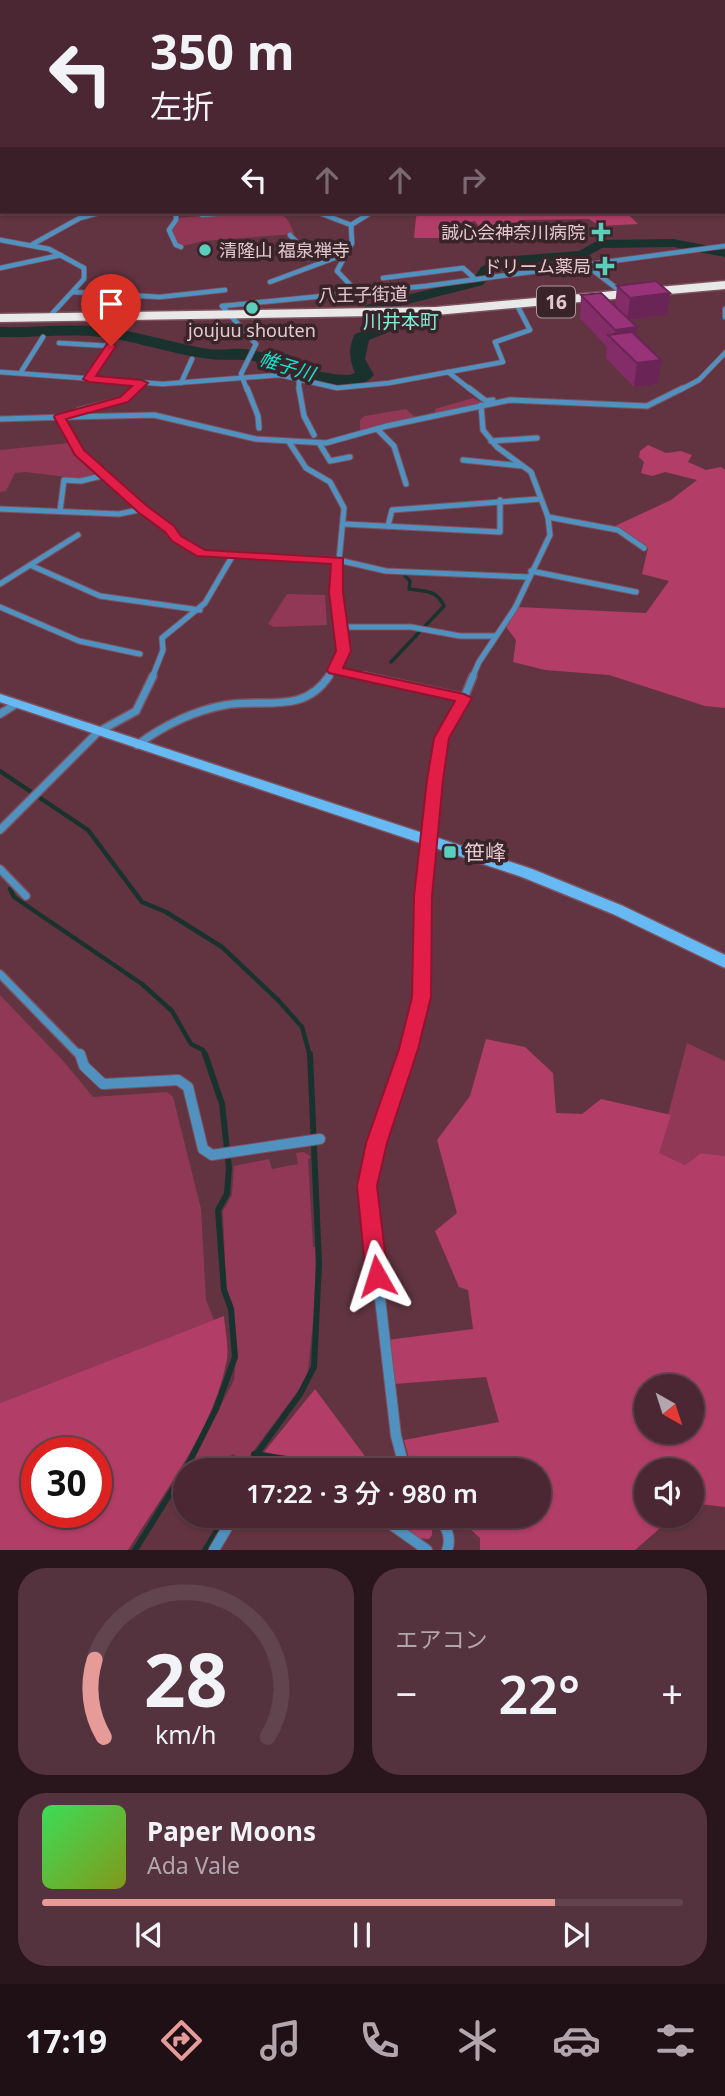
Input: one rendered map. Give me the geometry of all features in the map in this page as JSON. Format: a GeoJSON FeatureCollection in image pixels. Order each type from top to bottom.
{"type":"FeatureCollection","features":[{"type":"Feature","properties":{"kind":"highway","name":"八王子街道"},"geometry":{"type":"LineString","coordinates":[[0,318],[225,311],[378,313],[517,305],[725,285]]}},
{"type":"Feature","properties":{"kind":"street"},"geometry":{"type":"LineString","coordinates":[[33,244],[80,218],[95,214]]}},
{"type":"Feature","properties":{"kind":"street"},"geometry":{"type":"LineString","coordinates":[[176,214],[176,220],[169,230],[176,245],[181,247]]}},
{"type":"Feature","properties":{"kind":"street"},"geometry":{"type":"LineString","coordinates":[[325,214],[351,225]]}},
{"type":"Feature","properties":{"kind":"street"},"geometry":{"type":"LineString","coordinates":[[351,225],[369,214]]}},
{"type":"Feature","properties":{"kind":"street"},"geometry":{"type":"LineString","coordinates":[[351,225],[353,237],[348,253],[337,271],[358,293]]}},
{"type":"Feature","properties":{"kind":"street"},"geometry":{"type":"LineString","coordinates":[[290,235],[300,249],[311,255],[330,258]]}},
{"type":"Feature","properties":{"kind":"street"},"geometry":{"type":"LineString","coordinates":[[0,240],[33,244],[62,255],[83,268],[86,274],[49,317]]}},
{"type":"Feature","properties":{"kind":"street"},"geometry":{"type":"LineString","coordinates":[[225,311],[725,246]]}},
{"type":"Feature","properties":{"kind":"street"},"geometry":{"type":"LineString","coordinates":[[270,282],[348,253]]}},
{"type":"Feature","properties":{"kind":"street"},"geometry":{"type":"LineString","coordinates":[[0,268],[62,255]]}},
{"type":"Feature","properties":{"kind":"street"},"geometry":{"type":"LineString","coordinates":[[586,264],[626,296]]}},
{"type":"Feature","properties":{"kind":"street"},"geometry":{"type":"LineString","coordinates":[[383,278],[463,268],[473,277]]}},
{"type":"Feature","properties":{"kind":"street"},"geometry":{"type":"LineString","coordinates":[[73,292],[160,297],[225,290]]}},
{"type":"Feature","properties":{"kind":"street"},"geometry":{"type":"LineString","coordinates":[[209,292],[256,344],[241,374],[260,422],[259,428]]}},
{"type":"Feature","properties":{"kind":"street"},"geometry":{"type":"LineString","coordinates":[[310,314],[320,298]]}},
{"type":"Feature","properties":{"kind":"street"},"geometry":{"type":"LineString","coordinates":[[0,372],[142,383],[181,383],[280,375],[337,388],[390,383],[503,362],[495,342],[530,330],[517,305]]}},
{"type":"Feature","properties":{"kind":"street"},"geometry":{"type":"LineString","coordinates":[[725,309],[725,317]]}},
{"type":"Feature","properties":{"kind":"street"},"geometry":{"type":"LineString","coordinates":[[21,372],[43,337]]}},
{"type":"Feature","properties":{"kind":"street"},"geometry":{"type":"LineString","coordinates":[[60,343],[111,346],[89,379]]}},
{"type":"Feature","properties":{"kind":"street"},"geometry":{"type":"LineString","coordinates":[[448,372],[486,401],[537,400],[603,406],[648,406],[699,380],[725,353]]}},
{"type":"Feature","properties":{"kind":"street"},"geometry":{"type":"LineString","coordinates":[[181,383],[192,359]]}},
{"type":"Feature","properties":{"kind":"street"},"geometry":{"type":"LineString","coordinates":[[299,379],[299,398],[307,425],[314,435]]}},
{"type":"Feature","properties":{"kind":"street"},"geometry":{"type":"LineString","coordinates":[[63,417],[92,406],[124,399],[142,383]]}},
{"type":"Feature","properties":{"kind":"street"},"geometry":{"type":"LineString","coordinates":[[0,419],[165,416],[206,429],[256,439],[318,443],[341,440],[377,429],[505,401]]}},
{"type":"Feature","properties":{"kind":"street"},"geometry":{"type":"LineString","coordinates":[[402,1458],[396,1436],[367,1186],[376,1143],[408,1049],[422,997],[423,896],[427,841],[441,738],[464,698],[471,677],[515,608],[551,535],[548,517],[531,472],[491,441],[483,430],[481,405]]}},
{"type":"Feature","properties":{"kind":"street"},"geometry":{"type":"LineString","coordinates":[[63,417],[79,452],[189,548],[202,554],[338,561],[386,571],[530,574],[636,592]]}},
{"type":"Feature","properties":{"kind":"street"},"geometry":{"type":"LineString","coordinates":[[377,429],[394,446],[406,484]]}},
{"type":"Feature","properties":{"kind":"street"},"geometry":{"type":"LineString","coordinates":[[491,441],[537,438]]}},
{"type":"Feature","properties":{"kind":"street"},"geometry":{"type":"LineString","coordinates":[[137,745],[164,726],[204,711],[226,705],[291,702],[309,697],[322,687],[344,651],[336,592],[344,508],[330,482],[306,468],[289,442]]}},
{"type":"Feature","properties":{"kind":"street"},"geometry":{"type":"LineString","coordinates":[[318,443],[330,461],[350,457]]}},
{"type":"Feature","properties":{"kind":"street"},"geometry":{"type":"LineString","coordinates":[[463,460],[523,466]]}},
{"type":"Feature","properties":{"kind":"street"},"geometry":{"type":"LineString","coordinates":[[60,510],[64,480],[81,481],[105,475]]}},
{"type":"Feature","properties":{"kind":"street"},"geometry":{"type":"LineString","coordinates":[[387,526],[393,510],[540,499]]}},
{"type":"Feature","properties":{"kind":"street"},"geometry":{"type":"LineString","coordinates":[[344,524],[500,532],[500,500]]}},
{"type":"Feature","properties":{"kind":"street"},"geometry":{"type":"LineString","coordinates":[[0,509],[119,514],[143,509]]}},
{"type":"Feature","properties":{"kind":"street"},"geometry":{"type":"LineString","coordinates":[[548,517],[618,530],[644,548]]}},
{"type":"Feature","properties":{"kind":"street"},"geometry":{"type":"LineString","coordinates":[[0,584],[78,535]]}},
{"type":"Feature","properties":{"kind":"street"},"geometry":{"type":"LineString","coordinates":[[0,830],[98,732],[136,711],[158,667],[163,650],[162,638],[200,610],[216,593],[233,555]]}},
{"type":"Feature","properties":{"kind":"street"},"geometry":{"type":"LineString","coordinates":[[30,565],[100,596],[200,610]]}},
{"type":"Feature","properties":{"kind":"street"},"geometry":{"type":"LineString","coordinates":[[0,607],[79,641],[140,654]]}},
{"type":"Feature","properties":{"kind":"street"},"geometry":{"type":"LineString","coordinates":[[340,627],[411,627],[460,636],[496,636]]}},
{"type":"Feature","properties":{"kind":"street"},"geometry":{"type":"LineString","coordinates":[[334,670],[464,698]]}},
{"type":"Feature","properties":{"kind":"street"},"geometry":{"type":"LineString","coordinates":[[0,698],[527,873],[607,905],[725,962]]}},
{"type":"Feature","properties":{"kind":"street"},"geometry":{"type":"LineString","coordinates":[[0,714],[16,704]]}},
{"type":"Feature","properties":{"kind":"street"},"geometry":{"type":"LineString","coordinates":[[0,869],[26,896]]}},
{"type":"Feature","properties":{"kind":"street"},"geometry":{"type":"LineString","coordinates":[[0,974],[79,1052],[84,1066],[103,1084],[178,1080],[188,1087],[203,1149],[212,1155],[320,1139]]}},
{"type":"Feature","properties":{"kind":"street"},"geometry":{"type":"LineString","coordinates":[[214,1550],[227,1528]]}},
{"type":"Feature","properties":{"kind":"street"},"geometry":{"type":"LineString","coordinates":[[396,1528],[427,1550]]}},
{"type":"Feature","properties":{"kind":"street"},"geometry":{"type":"LineString","coordinates":[[446,1528],[450,1542],[447,1550]]}},
{"type":"Feature","properties":{"kind":"shaded area"},"geometry":{"type":"Polygon","coordinates":[[[224,214],[280,214],[287,219],[294,234],[203,241],[183,246],[178,245],[172,232],[178,218],[224,214]]]}},
{"type":"Feature","properties":{"kind":"shaded area"},"geometry":{"type":"Polygon","coordinates":[[[418,214],[628,214],[638,224],[600,226],[589,219],[521,220],[520,233],[483,233],[475,221],[451,226],[450,238],[414,238],[418,214]]]}},
{"type":"Feature","properties":{"kind":"shaded area"},"geometry":{"type":"Polygon","coordinates":[[[473,398],[482,403],[464,413],[444,413],[360,431],[360,420],[365,416],[406,409],[415,417],[435,413],[435,409],[473,398]]]}},
{"type":"Feature","properties":{"kind":"shaded area"},"geometry":{"type":"Polygon","coordinates":[[[69,443],[73,451],[100,474],[83,479],[15,473],[6,491],[0,492],[0,450],[69,443]]]}},
{"type":"Feature","properties":{"kind":"shaded area"},"geometry":{"type":"Polygon","coordinates":[[[648,445],[666,453],[681,451],[692,455],[688,462],[706,470],[721,467],[725,470],[725,708],[705,706],[609,675],[545,670],[513,662],[516,640],[506,627],[518,607],[646,613],[669,581],[642,574],[648,548],[615,526],[671,500],[697,480],[665,472],[652,476],[641,473],[644,462],[639,457],[640,451],[648,445]]]}},
{"type":"Feature","properties":{"kind":"shaded area"},"geometry":{"type":"Polygon","coordinates":[[[287,594],[325,595],[327,625],[274,627],[268,624],[287,594]]]}},
{"type":"Feature","properties":{"kind":"shaded area"},"geometry":{"type":"Polygon","coordinates":[[[0,995],[65,1063],[93,1097],[167,1092],[173,1097],[201,1209],[206,1300],[214,1320],[0,1403],[0,995]]]}},
{"type":"Feature","properties":{"kind":"shaded area"},"geometry":{"type":"Polygon","coordinates":[[[486,1039],[525,1047],[553,1073],[556,1113],[582,1114],[601,1099],[671,1115],[659,1153],[685,1165],[701,1153],[725,1156],[725,1507],[704,1505],[704,1458],[634,1458],[634,1528],[660,1528],[635,1550],[480,1550],[480,1538],[469,1528],[551,1528],[551,1458],[409,1458],[404,1440],[499,1422],[486,1377],[394,1384],[387,1340],[473,1329],[468,1290],[459,1287],[435,1231],[457,1213],[437,1140],[470,1096],[486,1039]]]}},
{"type":"Feature","properties":{"kind":"shaded area"},"geometry":{"type":"Polygon","coordinates":[[[687,1043],[725,1061],[725,1156],[701,1153],[685,1165],[658,1153],[687,1043]]]}},
{"type":"Feature","properties":{"kind":"shaded area"},"geometry":{"type":"Polygon","coordinates":[[[304,1152],[311,1157],[308,1159],[313,1247],[316,1247],[314,1313],[307,1379],[248,1458],[239,1458],[233,1454],[227,1458],[194,1458],[234,1380],[236,1358],[233,1305],[226,1289],[223,1211],[232,1195],[234,1166],[269,1159],[272,1169],[298,1164],[296,1153],[304,1152]]]}},
{"type":"Feature","properties":{"kind":"shaded area"},"geometry":{"type":"Polygon","coordinates":[[[224,1316],[227,1359],[211,1410],[188,1458],[173,1458],[173,1480],[128,1550],[0,1550],[0,1403],[224,1316]]]}},
{"type":"Feature","properties":{"kind":"shaded area"},"geometry":{"type":"Polygon","coordinates":[[[315,1389],[366,1458],[289,1458],[264,1452],[315,1389]]]}},
{"type":"Feature","properties":{"kind":"shaded area"},"geometry":{"type":"Polygon","coordinates":[[[405,1528],[432,1528],[429,1539],[419,1538],[405,1528]]]}},
{"type":"Feature","properties":{"kind":"building"},"geometry":{"type":"Polygon","coordinates":[[[656,281],[670,293],[630,298],[617,286],[656,281]]]}},
{"type":"Feature","properties":{"kind":"building"},"geometry":{"type":"Polygon","coordinates":[[[601,293],[637,327],[615,330],[581,295],[601,293]]]}},
{"type":"Feature","properties":{"kind":"building"},"geometry":{"type":"Polygon","coordinates":[[[632,332],[661,360],[637,363],[608,335],[632,332]]]}},
{"type":"Feature","properties":{"kind":"waterway","name":"帷子川"},"geometry":{"type":"LineString","coordinates":[[0,332],[45,333],[60,328],[104,332],[210,354],[248,354],[286,364],[305,375],[331,380],[351,380],[365,375],[357,359],[361,337],[388,327],[387,320],[372,308],[478,282],[486,270],[501,261],[583,255],[599,244],[673,243],[725,253]]}},
{"type":"Feature","properties":{"kind":"waterway"},"geometry":{"type":"LineString","coordinates":[[391,662],[444,606],[434,594],[409,589],[410,581],[405,576]]}},
{"type":"Feature","properties":{"kind":"waterway"},"geometry":{"type":"LineString","coordinates":[[0,771],[88,830],[142,902],[166,912],[222,947],[278,1000],[302,1027],[310,1056]]}},
{"type":"Feature","properties":{"kind":"waterway"},"geometry":{"type":"LineString","coordinates":[[10,889],[14,897],[142,984],[172,1011],[191,1044],[203,1050],[205,1056]]}},
{"type":"Feature","properties":{"kind":"waterway"},"geometry":{"type":"LineString","coordinates":[[135,1550],[188,1465],[216,1409],[235,1357],[231,1309],[224,1290],[218,1210],[227,1194],[229,1168],[222,1104],[205,1054]]}},
{"type":"Feature","properties":{"kind":"waterway"},"geometry":{"type":"LineString","coordinates":[[256,1454],[300,1394],[314,1367],[319,1264],[310,1054]]}},
{"type":"Feature","properties":{"kind":"waterway"},"geometry":{"type":"LineString","coordinates":[[254,1458],[256,1454]]}},
{"type":"Feature","properties":{"kind":"waterway"},"geometry":{"type":"LineString","coordinates":[[256,1454],[280,1458]]}},
{"type":"Feature","properties":{"kind":"waterway"},"geometry":{"type":"LineString","coordinates":[[205,1550],[219,1528]]}},
{"type":"Feature","properties":{"kind":"place","name":"誠心会神奈川病院"},"geometry":{"type":"Point","coordinates":[601,232]}},
{"type":"Feature","properties":{"kind":"place","name":"清隆山 福泉禅寺"},"geometry":{"type":"Point","coordinates":[205,250]}},
{"type":"Feature","properties":{"kind":"place","name":"ドリーム薬局"},"geometry":{"type":"Point","coordinates":[605,266]}},
{"type":"Feature","properties":{"kind":"place","name":"joujuu shouten"},"geometry":{"type":"Point","coordinates":[252,308]}},
{"type":"Feature","properties":{"kind":"place","name":"笹峰"},"geometry":{"type":"Point","coordinates":[450,852]}},
{"type":"Feature","properties":{"kind":"district","name":"川井本町"},"geometry":{"type":"Point","coordinates":[401,321]}},
{"type":"Feature","properties":{"kind":"route"},"geometry":{"type":"LineString","coordinates":[[111,346],[89,379],[142,383],[124,399],[59,417],[79,452],[189,548],[202,554],[338,561],[336,592],[344,651],[334,670],[464,698],[457,715],[441,738],[435,780],[423,896],[422,997],[408,1049],[376,1143],[367,1186],[377,1276]]}}]}
